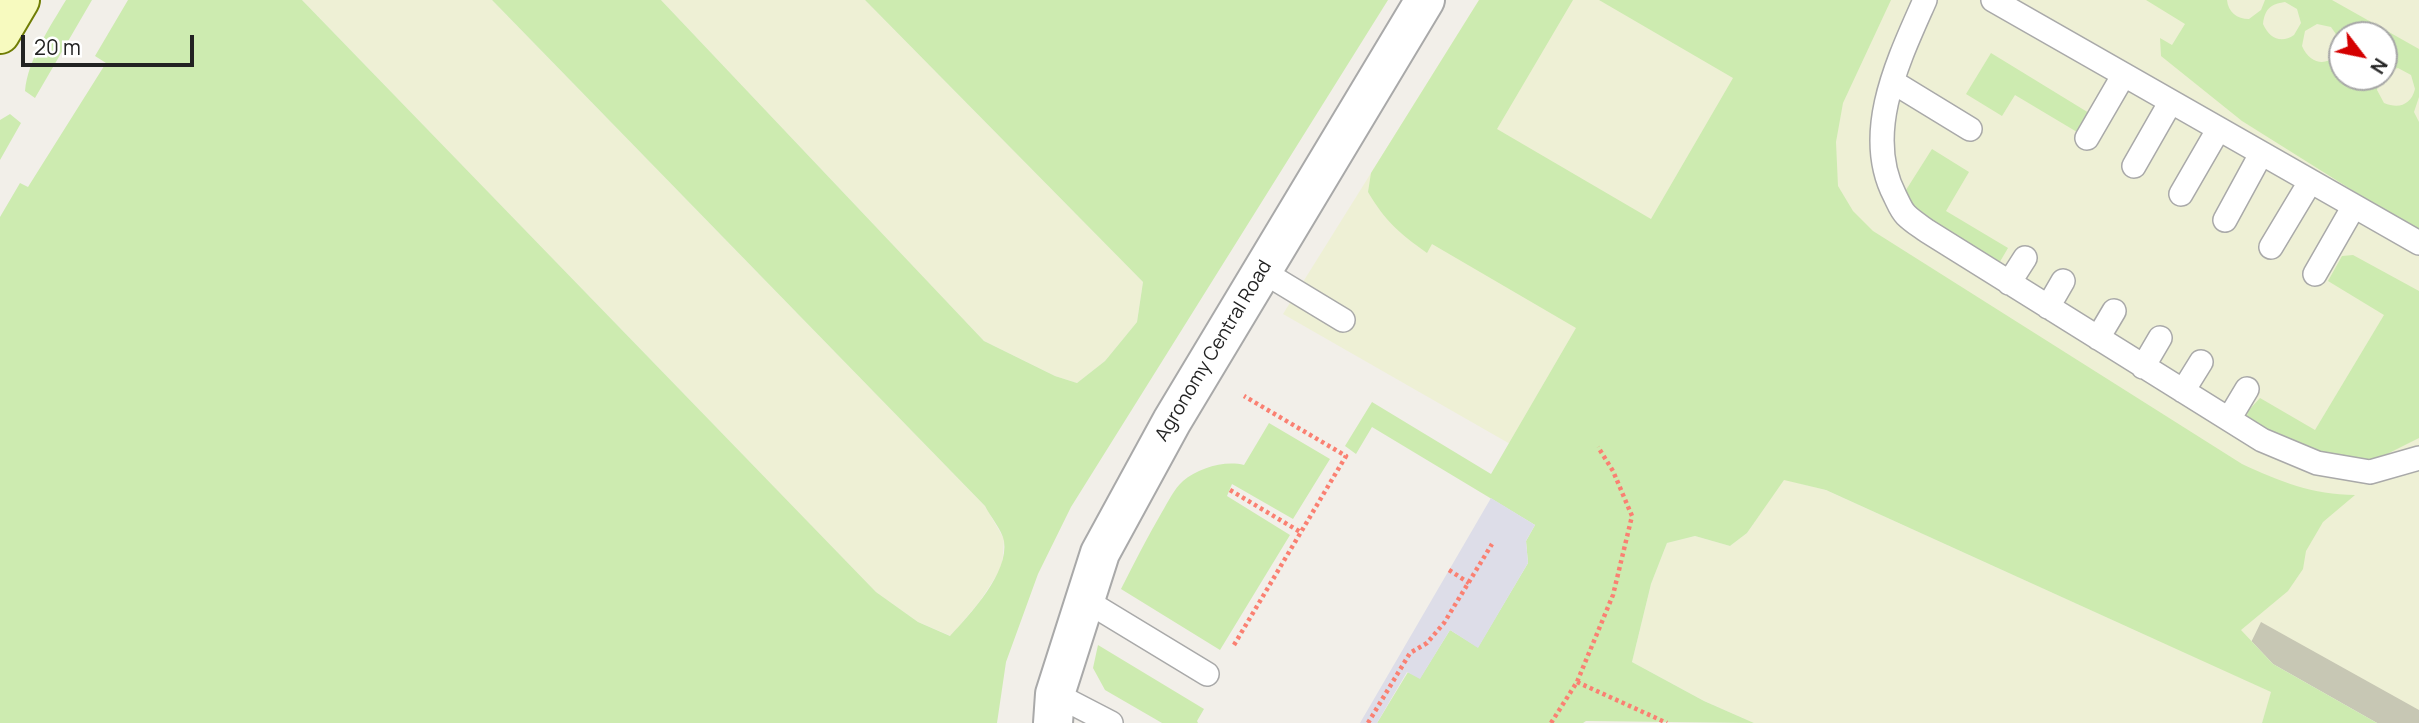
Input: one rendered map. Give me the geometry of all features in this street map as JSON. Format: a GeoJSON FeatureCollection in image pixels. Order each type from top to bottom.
{"type":"FeatureCollection","features":[{"type":"Feature","properties":{"kind":"main road"},"geometry":{"type":"LineString","coordinates":[[0,34],[20,0]]}},
{"type":"Feature","properties":{"kind":"street","name":"Agronomy Central Road"},"geometry":{"type":"LineString","coordinates":[[1054,708],[1100,553],[1171,421],[1425,0]]}},
{"type":"Feature","properties":{"kind":"lane"},"geometry":{"type":"LineString","coordinates":[[1925,0],[1903,48],[1888,94],[1881,143],[1887,182],[1904,214],[2009,283],[2262,440],[2317,463],[2370,472],[2419,458]]}},
{"type":"Feature","properties":{"kind":"lane"},"geometry":{"type":"LineString","coordinates":[[1993,0],[2419,243]]}},
{"type":"Feature","properties":{"kind":"lane"},"geometry":{"type":"LineString","coordinates":[[2087,138],[2123,76]]}},
{"type":"Feature","properties":{"kind":"lane"},"geometry":{"type":"LineString","coordinates":[[1893,82],[1970,129]]}},
{"type":"Feature","properties":{"kind":"lane"},"geometry":{"type":"LineString","coordinates":[[2134,166],[2170,103]]}},
{"type":"Feature","properties":{"kind":"lane"},"geometry":{"type":"LineString","coordinates":[[2181,194],[2218,130]]}},
{"type":"Feature","properties":{"kind":"lane"},"geometry":{"type":"LineString","coordinates":[[2225,220],[2261,154]]}},
{"type":"Feature","properties":{"kind":"lane"},"geometry":{"type":"LineString","coordinates":[[2271,247],[2310,182]]}},
{"type":"Feature","properties":{"kind":"lane"},"geometry":{"type":"LineString","coordinates":[[2315,274],[2354,206]]}},
{"type":"Feature","properties":{"kind":"lane"},"geometry":{"type":"LineString","coordinates":[[2009,283],[2025,258]]}},
{"type":"Feature","properties":{"kind":"lane"},"geometry":{"type":"LineString","coordinates":[[1262,271],[1343,320]]}},
{"type":"Feature","properties":{"kind":"lane"},"geometry":{"type":"LineString","coordinates":[[2048,307],[2063,281]]}},
{"type":"Feature","properties":{"kind":"lane"},"geometry":{"type":"LineString","coordinates":[[2098,338],[2114,311]]}},
{"type":"Feature","properties":{"kind":"lane"},"geometry":{"type":"LineString","coordinates":[[2143,367],[2160,338]]}},
{"type":"Feature","properties":{"kind":"lane"},"geometry":{"type":"LineString","coordinates":[[2183,391],[2201,362]]}},
{"type":"Feature","properties":{"kind":"lane"},"geometry":{"type":"LineString","coordinates":[[2229,419],[2246,389]]}},
{"type":"Feature","properties":{"kind":"lane"},"geometry":{"type":"LineString","coordinates":[[1085,600],[1207,674]]}},
{"type":"Feature","properties":{"kind":"lane"},"geometry":{"type":"LineString","coordinates":[[1054,708],[1111,723]]}},
{"type":"Feature","properties":{"kind":"path"},"geometry":{"type":"LineString","coordinates":[[1207,674],[1228,655],[1346,456],[1243,395]]}},
{"type":"Feature","properties":{"kind":"path"},"geometry":{"type":"LineString","coordinates":[[1551,723],[1577,682],[1613,595],[1632,516],[1613,471],[1598,447]]}},
{"type":"Feature","properties":{"kind":"path"},"geometry":{"type":"LineString","coordinates":[[1230,490],[1302,533]]}},
{"type":"Feature","properties":{"kind":"path"},"geometry":{"type":"LineString","coordinates":[[1368,723],[1410,653],[1436,635],[1492,544]]}},
{"type":"Feature","properties":{"kind":"path"},"geometry":{"type":"LineString","coordinates":[[1449,570],[1469,583]]}},
{"type":"Feature","properties":{"kind":"path"},"geometry":{"type":"LineString","coordinates":[[1577,682],[1667,723]]}},
{"type":"Feature","properties":{"kind":"shaded area"},"geometry":{"type":"Polygon","coordinates":[[[302,0],[492,0],[985,506],[1004,539],[1002,567],[980,601],[951,636],[918,622],[876,592],[302,0]]]}},
{"type":"Feature","properties":{"kind":"shaded area"},"geometry":{"type":"Polygon","coordinates":[[[661,0],[865,0],[1143,282],[1137,322],[1105,361],[1077,383],[1055,376],[984,341],[661,0]]]}},
{"type":"Feature","properties":{"kind":"shaded area"},"geometry":{"type":"Polygon","coordinates":[[[1479,0],[2419,0],[2419,710],[2261,622],[2235,675],[2272,692],[2262,723],[1754,723],[1704,701],[1632,662],[1651,584],[1667,543],[1695,536],[1730,546],[1747,533],[1783,479],[1826,490],[2157,640],[1621,376],[1566,476],[1283,314],[1479,0]]]}},
{"type":"Feature","properties":{"kind":"shaded area"},"geometry":{"type":"Polygon","coordinates":[[[2419,485],[2419,723],[2377,723],[2273,664],[2241,630],[2419,485]]]}},
{"type":"Feature","properties":{"kind":"shaded area"},"geometry":{"type":"Polygon","coordinates":[[[1491,498],[1535,525],[1526,541],[1528,563],[1478,648],[1450,630],[1420,679],[1407,672],[1377,723],[1360,723],[1491,498]]]}},
{"type":"Feature","properties":{"kind":"green space"},"geometry":{"type":"Polygon","coordinates":[[[66,0],[92,0],[35,98],[25,91],[30,67],[66,0]]]}},
{"type":"Feature","properties":{"kind":"green space"},"geometry":{"type":"Polygon","coordinates":[[[128,0],[302,0],[876,592],[918,622],[950,636],[987,592],[1001,566],[1003,537],[985,506],[492,0],[661,0],[984,341],[1055,376],[1077,383],[1105,361],[1137,322],[1143,282],[865,0],[1388,0],[1071,507],[1038,574],[1006,662],[997,723],[0,723],[0,217],[20,183],[28,187],[106,63],[95,56],[128,0]]]}},
{"type":"Feature","properties":{"kind":"green space"},"geometry":{"type":"Polygon","coordinates":[[[1479,0],[1573,0],[1497,129],[1651,219],[1733,78],[1599,0],[1891,0],[1843,103],[1836,142],[1838,186],[1853,211],[1873,231],[2242,464],[2297,486],[2325,493],[2355,495],[2323,522],[2306,551],[2303,569],[2288,591],[2241,630],[2273,664],[2377,723],[2262,723],[2271,692],[1826,490],[1784,480],[1747,533],[1730,546],[1695,536],[1667,543],[1651,584],[1632,662],[1704,701],[1754,723],[1377,723],[1408,672],[1420,678],[1450,630],[1478,647],[1528,563],[1526,541],[1535,525],[1372,427],[1356,454],[1345,446],[1372,402],[1491,474],[1576,328],[1432,244],[1427,253],[1394,226],[1368,192],[1371,173],[1479,0]]]}},
{"type":"Feature","properties":{"kind":"green space"},"geometry":{"type":"Polygon","coordinates":[[[2146,0],[2227,0],[2234,14],[2249,19],[2261,10],[2265,0],[2332,0],[2369,21],[2328,21],[2328,26],[2317,24],[2305,31],[2302,46],[2306,54],[2318,62],[2328,61],[2328,91],[2378,91],[2384,103],[2395,106],[2411,99],[2415,89],[2411,75],[2398,68],[2398,37],[2419,49],[2419,97],[2414,112],[2419,122],[2419,232],[2242,121],[2161,56],[2160,38],[2172,45],[2185,24],[2146,0]],[[2285,2],[2276,4],[2269,8],[2263,24],[2272,36],[2289,38],[2301,23],[2297,9],[2285,2]]]}},
{"type":"Feature","properties":{"kind":"green space"},"geometry":{"type":"Polygon","coordinates":[[[1991,53],[2089,113],[2077,132],[2015,95],[2002,116],[1966,94],[1991,53]]]}},
{"type":"Feature","properties":{"kind":"green space"},"geometry":{"type":"Polygon","coordinates":[[[10,114],[21,123],[0,160],[0,120],[10,114]]]}},
{"type":"Feature","properties":{"kind":"green space"},"geometry":{"type":"Polygon","coordinates":[[[1932,149],[1969,172],[1946,211],[2008,248],[1998,265],[1910,212],[1904,201],[1906,190],[1932,149]]]}},
{"type":"Feature","properties":{"kind":"green space"},"geometry":{"type":"Polygon","coordinates":[[[2353,255],[2419,291],[2419,438],[2377,459],[2361,463],[2321,461],[2246,420],[2248,411],[2260,398],[2315,430],[2384,315],[2328,281],[2342,256],[2353,255]]]}},
{"type":"Feature","properties":{"kind":"green space"},"geometry":{"type":"Polygon","coordinates":[[[1269,423],[1330,459],[1293,519],[1232,484],[1227,496],[1290,535],[1220,650],[1121,589],[1156,522],[1180,484],[1196,472],[1212,466],[1244,465],[1269,423]]]}},
{"type":"Feature","properties":{"kind":"green space"},"geometry":{"type":"Polygon","coordinates":[[[1098,645],[1204,709],[1198,723],[1162,723],[1105,690],[1093,668],[1098,645]]]}}]}
